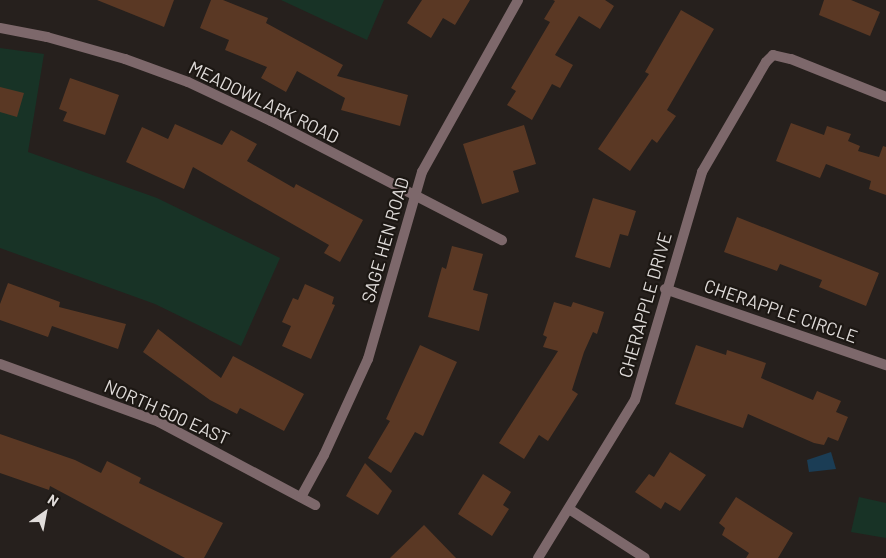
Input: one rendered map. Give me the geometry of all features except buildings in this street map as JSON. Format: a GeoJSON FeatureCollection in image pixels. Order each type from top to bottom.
{"type":"FeatureCollection","features":[{"type":"Feature","properties":{"kind":"street","name":"SAGE HEN ROAD"},"geometry":{"type":"LineString","coordinates":[[301,497],[324,455],[368,359],[413,195],[422,172],[518,0]]}},
{"type":"Feature","properties":{"kind":"street","name":"MEADOWLARK ROAD"},"geometry":{"type":"LineString","coordinates":[[0,28],[47,37],[125,59],[188,82],[271,120],[502,240]]}},
{"type":"Feature","properties":{"kind":"street","name":"CHERAPPLE DRIVE"},"geometry":{"type":"LineString","coordinates":[[538,558],[635,400],[665,289],[702,172],[773,55],[790,59],[886,98]]}},
{"type":"Feature","properties":{"kind":"street","name":"CHERAPPLE CIRCLE"},"geometry":{"type":"LineString","coordinates":[[665,289],[886,365]]}},
{"type":"Feature","properties":{"kind":"street","name":"NORTH 500 EAST"},"geometry":{"type":"LineString","coordinates":[[0,364],[159,422],[315,505]]}},
{"type":"Feature","properties":{"kind":"street"},"geometry":{"type":"LineString","coordinates":[[569,509],[645,558]]}},
{"type":"Feature","properties":{"kind":"green space"},"geometry":{"type":"Polygon","coordinates":[[[281,0],[384,0],[367,40],[281,0]]]}},
{"type":"Feature","properties":{"kind":"green space"},"geometry":{"type":"Polygon","coordinates":[[[0,48],[44,54],[28,152],[157,198],[280,258],[241,346],[155,304],[0,248],[0,48]]]}},
{"type":"Feature","properties":{"kind":"green space"},"geometry":{"type":"Polygon","coordinates":[[[859,497],[886,503],[886,538],[851,532],[859,497]]]}},
{"type":"Feature","properties":{"kind":"water"},"geometry":{"type":"Polygon","coordinates":[[[831,452],[836,469],[809,472],[807,460],[831,452]]]}}]}
